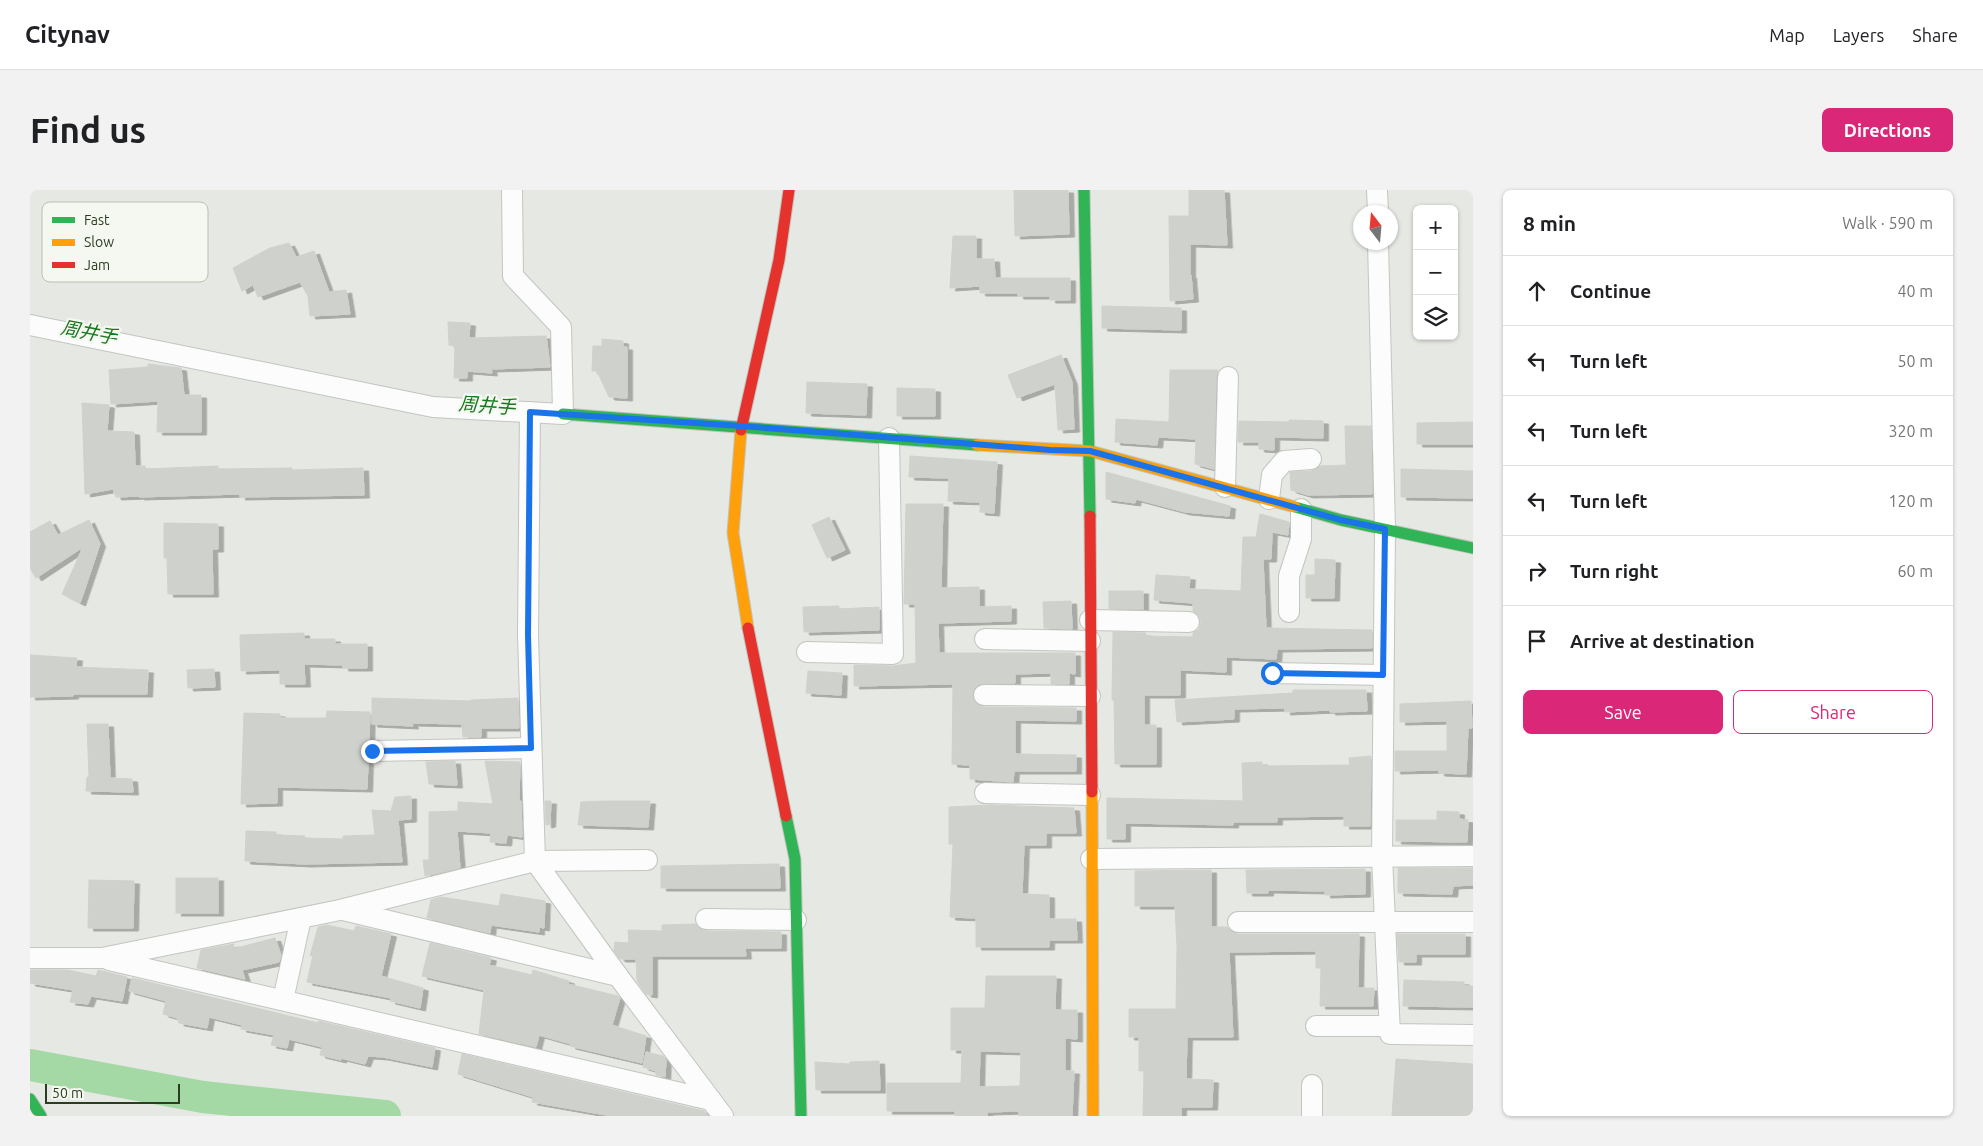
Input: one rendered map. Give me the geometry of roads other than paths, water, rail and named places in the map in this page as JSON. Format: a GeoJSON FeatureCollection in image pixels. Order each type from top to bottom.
{"type":"FeatureCollection","features":[{"type":"Feature","properties":{"kind":"street"},"geometry":{"type":"LineString","coordinates":[[512,190],[513,276],[561,327],[563,414]]}},
{"type":"Feature","properties":{"kind":"street"},"geometry":{"type":"LineString","coordinates":[[789,190],[779,260],[741,426],[733,533],[753,661],[795,859],[801,1116]]}},
{"type":"Feature","properties":{"kind":"street"},"geometry":{"type":"LineString","coordinates":[[1084,190],[1086,343],[1090,451],[1090,796],[1093,1116]]}},
{"type":"Feature","properties":{"kind":"street"},"geometry":{"type":"LineString","coordinates":[[1377,190],[1378,205]]}},
{"type":"Feature","properties":{"kind":"street"},"geometry":{"type":"LineString","coordinates":[[1378,250],[1385,529],[1382,856],[1389,1026],[1390,1034],[1473,1036]]}},
{"type":"Feature","properties":{"kind":"street"},"geometry":{"type":"LineString","coordinates":[[30,325],[432,406],[741,426],[1050,450],[1090,451],[1301,509],[1473,548]]}},
{"type":"Feature","properties":{"kind":"street"},"geometry":{"type":"LineString","coordinates":[[1225,488],[1228,378]]}},
{"type":"Feature","properties":{"kind":"street"},"geometry":{"type":"LineString","coordinates":[[530,412],[528,635],[535,861],[723,1116]]}},
{"type":"Feature","properties":{"kind":"street"},"geometry":{"type":"LineString","coordinates":[[806,652],[893,654],[889,438]]}},
{"type":"Feature","properties":{"kind":"street"},"geometry":{"type":"LineString","coordinates":[[1269,499],[1272,475],[1284,461],[1311,459]]}},
{"type":"Feature","properties":{"kind":"street"},"geometry":{"type":"LineString","coordinates":[[1289,612],[1289,576],[1300,539],[1301,509]]}},
{"type":"Feature","properties":{"kind":"street"},"geometry":{"type":"LineString","coordinates":[[1090,620],[1189,622]]}},
{"type":"Feature","properties":{"kind":"street"},"geometry":{"type":"LineString","coordinates":[[986,639],[1090,642]]}},
{"type":"Feature","properties":{"kind":"street"},"geometry":{"type":"LineString","coordinates":[[1272,673],[1383,675]]}},
{"type":"Feature","properties":{"kind":"street"},"geometry":{"type":"LineString","coordinates":[[984,695],[1090,696]]}},
{"type":"Feature","properties":{"kind":"street"},"geometry":{"type":"LineString","coordinates":[[372,751],[531,748]]}},
{"type":"Feature","properties":{"kind":"street"},"geometry":{"type":"LineString","coordinates":[[985,793],[1090,796]]}},
{"type":"Feature","properties":{"kind":"street"},"geometry":{"type":"LineString","coordinates":[[1091,859],[1473,856]]}},
{"type":"Feature","properties":{"kind":"street"},"geometry":{"type":"LineString","coordinates":[[30,958],[102,958],[340,910],[535,861],[646,860]]}},
{"type":"Feature","properties":{"kind":"street"},"geometry":{"type":"LineString","coordinates":[[340,910],[618,976]]}},
{"type":"Feature","properties":{"kind":"street"},"geometry":{"type":"LineString","coordinates":[[283,1000],[301,918]]}},
{"type":"Feature","properties":{"kind":"street"},"geometry":{"type":"LineString","coordinates":[[706,919],[796,920]]}},
{"type":"Feature","properties":{"kind":"street"},"geometry":{"type":"LineString","coordinates":[[1238,922],[1473,922]]}},
{"type":"Feature","properties":{"kind":"street"},"geometry":{"type":"LineString","coordinates":[[102,958],[711,1100]]}},
{"type":"Feature","properties":{"kind":"street"},"geometry":{"type":"LineString","coordinates":[[1316,1026],[1389,1026]]}},
{"type":"Feature","properties":{"kind":"street"},"geometry":{"type":"LineString","coordinates":[[1312,1085],[1312,1116]]}},
{"type":"Feature","properties":{"kind":"street"},"geometry":{"type":"LineString","coordinates":[[30,1099],[41,1116]]}},
{"type":"Feature","properties":{"kind":"waterway"},"geometry":{"type":"LineString","coordinates":[[30,1065],[203,1097],[385,1116]]}},
{"type":"Feature","properties":{"kind":"water label","name":"周井手"},"geometry":{"type":"Point","coordinates":[89,332]}},
{"type":"Feature","properties":{"kind":"water label","name":"周井手"},"geometry":{"type":"Point","coordinates":[487,405]}}]}
